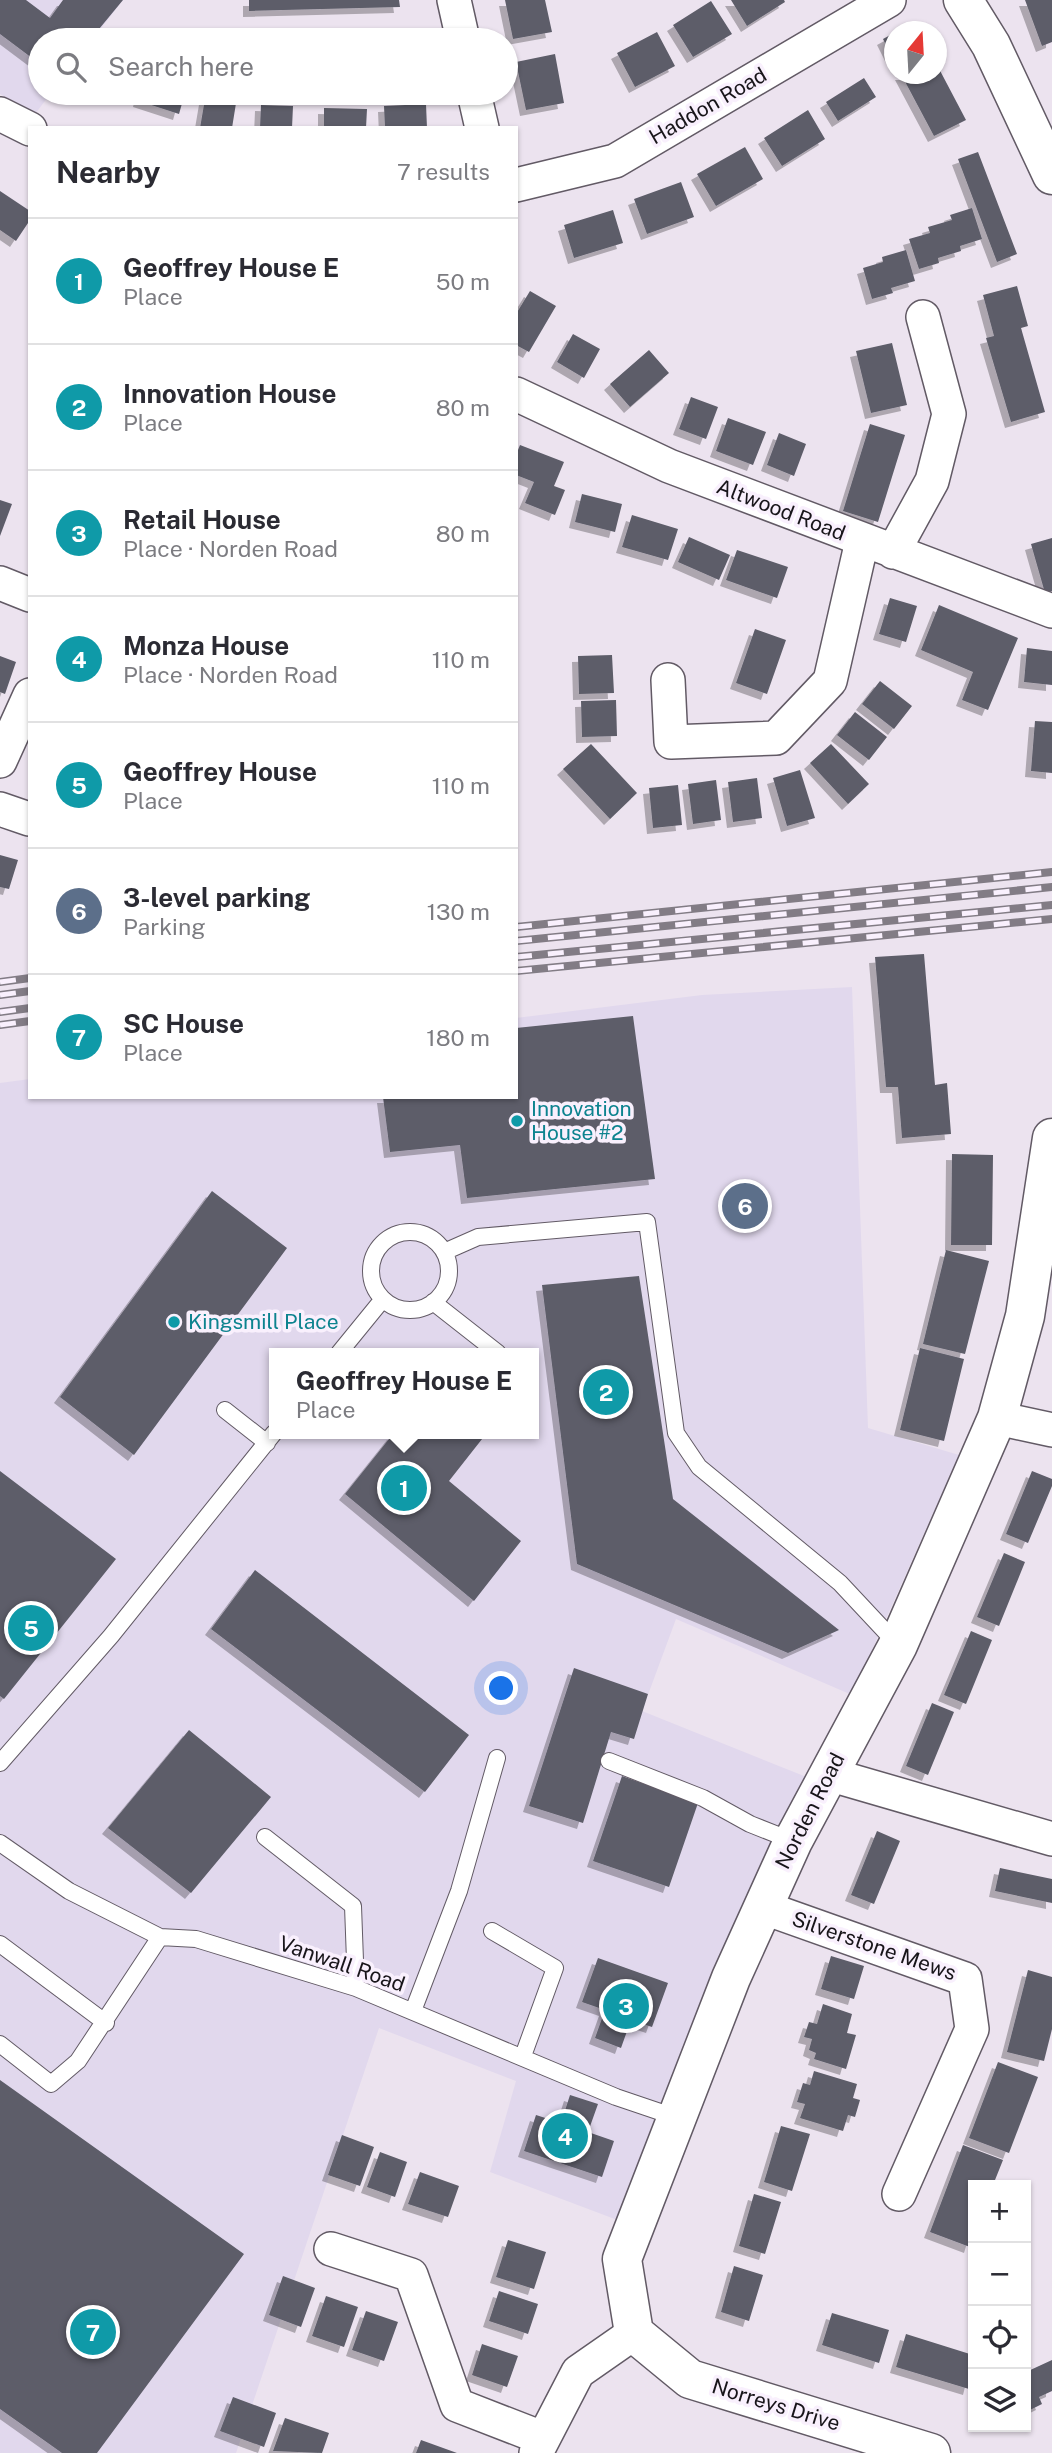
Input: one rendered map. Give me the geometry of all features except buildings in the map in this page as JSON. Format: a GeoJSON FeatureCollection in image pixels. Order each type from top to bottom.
{"type":"FeatureCollection","features":[{"type":"Feature","properties":{"kind":"street"},"geometry":{"type":"LineString","coordinates":[[454,0],[460,28]]}},
{"type":"Feature","properties":{"kind":"street","name":"Haddon Road"},"geometry":{"type":"LineString","coordinates":[[518,185],[615,161],[889,0]]}},
{"type":"Feature","properties":{"kind":"street"},"geometry":{"type":"LineString","coordinates":[[962,0],[991,45],[1052,175]]}},
{"type":"Feature","properties":{"kind":"street"},"geometry":{"type":"LineString","coordinates":[[477,105],[482,126]]}},
{"type":"Feature","properties":{"kind":"street"},"geometry":{"type":"LineString","coordinates":[[0,114],[28,128]]}},
{"type":"Feature","properties":{"kind":"street"},"geometry":{"type":"LineString","coordinates":[[893,552],[932,481],[948,414],[923,317]]}},
{"type":"Feature","properties":{"kind":"street","name":"Altwood Road"},"geometry":{"type":"LineString","coordinates":[[518,395],[669,466],[1052,611]]}},
{"type":"Feature","properties":{"kind":"street"},"geometry":{"type":"LineString","coordinates":[[668,680],[671,742],[776,738],[830,681],[862,541]]}},
{"type":"Feature","properties":{"kind":"street"},"geometry":{"type":"LineString","coordinates":[[0,583],[28,594]]}},
{"type":"Feature","properties":{"kind":"street"},"geometry":{"type":"LineString","coordinates":[[0,761],[28,699]]}},
{"type":"Feature","properties":{"kind":"street"},"geometry":{"type":"LineString","coordinates":[[0,809],[28,819]]}},
{"type":"Feature","properties":{"kind":"street","name":"Norden Road"},"geometry":{"type":"LineString","coordinates":[[634,2333],[622,2259],[762,1907],[793,1841],[898,1645],[997,1418],[1025,1316],[1052,1140]]}},
{"type":"Feature","properties":{"kind":"street"},"geometry":{"type":"LineString","coordinates":[[997,1418],[1052,1430]]}},
{"type":"Feature","properties":{"kind":"street"},"geometry":{"type":"LineString","coordinates":[[828,1774],[1052,1839]]}},
{"type":"Feature","properties":{"kind":"street","name":"Silverstone Mews"},"geometry":{"type":"LineString","coordinates":[[762,1907],[965,1979],[972,2029],[899,2194]]}},
{"type":"Feature","properties":{"kind":"street"},"geometry":{"type":"LineString","coordinates":[[331,2249],[411,2275],[457,2405],[539,2446],[578,2372],[634,2333]]}},
{"type":"Feature","properties":{"kind":"street","name":"Norreys Drive"},"geometry":{"type":"LineString","coordinates":[[634,2333],[690,2379],[931,2453]]}},
{"type":"Feature","properties":{"kind":"lane"},"geometry":{"type":"LineString","coordinates":[[444,1252],[478,1237],[647,1222],[676,1433],[699,1468],[840,1583],[898,1645]]}},
{"type":"Feature","properties":{"kind":"lane"},"geometry":{"type":"LineString","coordinates":[[416,1232],[429,1237],[444,1252],[449,1276],[443,1292],[433,1302],[416,1310],[402,1309],[383,1299],[374,1288],[370,1274],[377,1249],[387,1239],[402,1233],[416,1232]]}},
{"type":"Feature","properties":{"kind":"lane"},"geometry":{"type":"LineString","coordinates":[[343,1348],[383,1299]]}},
{"type":"Feature","properties":{"kind":"lane"},"geometry":{"type":"LineString","coordinates":[[433,1302],[492,1348]]}},
{"type":"Feature","properties":{"kind":"lane"},"geometry":{"type":"LineString","coordinates":[[225,1410],[269,1437]]}},
{"type":"Feature","properties":{"kind":"lane"},"geometry":{"type":"LineString","coordinates":[[0,1763],[111,1636],[270,1439]]}},
{"type":"Feature","properties":{"kind":"lane"},"geometry":{"type":"LineString","coordinates":[[413,2011],[459,1891],[497,1758]]}},
{"type":"Feature","properties":{"kind":"lane"},"geometry":{"type":"LineString","coordinates":[[609,1761],[703,1798],[750,1824],[793,1841]]}},
{"type":"Feature","properties":{"kind":"lane"},"geometry":{"type":"LineString","coordinates":[[265,1837],[353,1906],[356,1988]]}},
{"type":"Feature","properties":{"kind":"lane","name":"Vanwall Road"},"geometry":{"type":"LineString","coordinates":[[0,1843],[69,1891],[160,1937],[196,1939],[356,1988],[616,2097],[678,2118]]}},
{"type":"Feature","properties":{"kind":"lane"},"geometry":{"type":"LineString","coordinates":[[492,1931],[555,1968],[523,2056]]}},
{"type":"Feature","properties":{"kind":"lane"},"geometry":{"type":"LineString","coordinates":[[0,2044],[51,2084],[78,2061],[106,2023],[160,1937]]}},
{"type":"Feature","properties":{"kind":"lane"},"geometry":{"type":"LineString","coordinates":[[0,1944],[106,2023]]}},
{"type":"Feature","properties":{"kind":"shaded area"},"geometry":{"type":"Polygon","coordinates":[[[0,0],[123,0],[101,28],[28,28],[28,105],[42,105],[35,114],[0,94],[0,0]]]}},
{"type":"Feature","properties":{"kind":"shaded area"},"geometry":{"type":"Polygon","coordinates":[[[852,987],[868,1428],[959,1455],[852,1695],[676,1619],[642,1711],[809,1778],[628,2224],[490,2172],[516,2081],[379,2028],[236,2453],[0,2453],[0,1083],[28,1079],[28,1099],[518,1099],[518,1018],[702,995],[852,987]]]}},
{"type":"Feature","properties":{"kind":"railway"},"geometry":{"type":"LineString","coordinates":[[518,927],[1052,872]]}},
{"type":"Feature","properties":{"kind":"railway"},"geometry":{"type":"LineString","coordinates":[[518,941],[1052,887]]}},
{"type":"Feature","properties":{"kind":"railway"},"geometry":{"type":"LineString","coordinates":[[518,957],[1052,905]]}},
{"type":"Feature","properties":{"kind":"railway"},"geometry":{"type":"LineString","coordinates":[[518,971],[1052,919]]}},
{"type":"Feature","properties":{"kind":"railway"},"geometry":{"type":"LineString","coordinates":[[0,982],[28,978]]}},
{"type":"Feature","properties":{"kind":"railway"},"geometry":{"type":"LineString","coordinates":[[0,995],[28,991]]}},
{"type":"Feature","properties":{"kind":"railway"},"geometry":{"type":"LineString","coordinates":[[0,1012],[28,1008]]}},
{"type":"Feature","properties":{"kind":"railway"},"geometry":{"type":"LineString","coordinates":[[0,1025],[28,1021]]}},
{"type":"Feature","properties":{"kind":"place","name":"Innovation House #2"},"geometry":{"type":"Point","coordinates":[517,1121]}},
{"type":"Feature","properties":{"kind":"place","name":"3-level parking"},"geometry":{"type":"Point","coordinates":[745,1206]}},
{"type":"Feature","properties":{"kind":"place","name":"Kingsmill Place"},"geometry":{"type":"Point","coordinates":[174,1322]}},
{"type":"Feature","properties":{"kind":"place","name":"Innovation House"},"geometry":{"type":"Point","coordinates":[606,1392]}},
{"type":"Feature","properties":{"kind":"place","name":"Geoffrey House E"},"geometry":{"type":"Point","coordinates":[404,1488]}},
{"type":"Feature","properties":{"kind":"place","name":"Geoffrey House"},"geometry":{"type":"Point","coordinates":[31,1628]}},
{"type":"Feature","properties":{"kind":"place","name":"Retail House"},"geometry":{"type":"Point","coordinates":[626,2006]}},
{"type":"Feature","properties":{"kind":"place","name":"Monza House"},"geometry":{"type":"Point","coordinates":[565,2136]}},
{"type":"Feature","properties":{"kind":"place","name":"SC House"},"geometry":{"type":"Point","coordinates":[93,2332]}}]}
